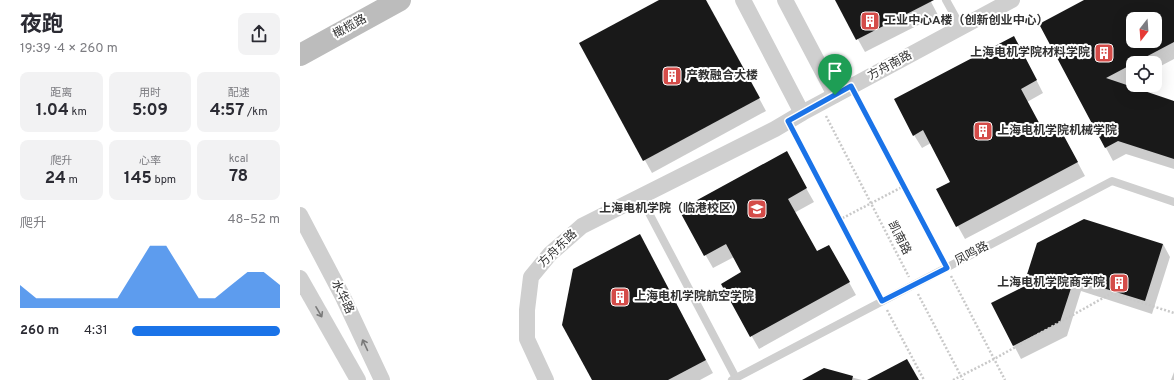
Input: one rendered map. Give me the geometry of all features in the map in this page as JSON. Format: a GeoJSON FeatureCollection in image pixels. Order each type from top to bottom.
{"type":"FeatureCollection","features":[{"type":"Feature","properties":{"kind":"main road","name":"橄榄路"},"geometry":{"type":"LineString","coordinates":[[300,55],[400,0]]}},
{"type":"Feature","properties":{"kind":"street"},"geometry":{"type":"LineString","coordinates":[[742,0],[802,113]]}},
{"type":"Feature","properties":{"kind":"street"},"geometry":{"type":"LineString","coordinates":[[785,0],[835,95]]}},
{"type":"Feature","properties":{"kind":"street","name":"方舟南路"},"geometry":{"type":"LineString","coordinates":[[640,196],[775,129],[851,86],[1012,0]]}},
{"type":"Feature","properties":{"kind":"street","name":"方舟东路"},"geometry":{"type":"LineString","coordinates":[[546,380],[527,339],[527,310],[531,277],[550,254],[582,226],[640,196]]}},
{"type":"Feature","properties":{"kind":"street","name":"水华路"},"geometry":{"type":"LineString","coordinates":[[300,215],[343,297],[382,380]]}},
{"type":"Feature","properties":{"kind":"street"},"geometry":{"type":"LineString","coordinates":[[300,278],[358,380]]}},
{"type":"Feature","properties":{"kind":"lane"},"geometry":{"type":"LineString","coordinates":[[946,0],[961,27]]}},
{"type":"Feature","properties":{"kind":"lane","name":"凤鸣路"},"geometry":{"type":"LineString","coordinates":[[734,379],[1112,182],[1174,202]]}},
{"type":"Feature","properties":{"kind":"lane"},"geometry":{"type":"LineString","coordinates":[[640,196],[734,379]]}},
{"type":"Feature","properties":{"kind":"path"},"geometry":{"type":"LineString","coordinates":[[851,86],[1005,380]]}},
{"type":"Feature","properties":{"kind":"path","name":"凯南路"},"geometry":{"type":"LineString","coordinates":[[820,103],[963,380]]}},
{"type":"Feature","properties":{"kind":"path"},"geometry":{"type":"LineString","coordinates":[[788,121],[924,380]]}},
{"type":"Feature","properties":{"kind":"path"},"geometry":{"type":"LineString","coordinates":[[839,220],[904,186]]}},
{"type":"Feature","properties":{"kind":"path"},"geometry":{"type":"LineString","coordinates":[[953,380],[1112,294],[1174,313]]}},
{"type":"Feature","properties":{"kind":"building","name":"产教融合大楼"},"geometry":{"type":"Polygon","coordinates":[[[659,0],[706,0],[760,98],[643,161],[579,43],[659,0]]]}},
{"type":"Feature","properties":{"kind":"building","name":"工业中心A楼（创新创业中心）"},"geometry":{"type":"Polygon","coordinates":[[[835,0],[934,0],[856,40],[835,0]]]}},
{"type":"Feature","properties":{"kind":"building"},"geometry":{"type":"Polygon","coordinates":[[[1084,0],[1174,0],[1174,42],[1148,56],[1126,56],[1126,67],[1106,78],[1126,85],[1126,92],[1147,92],[1174,101],[1174,159],[1118,141],[1105,148],[1039,24],[1084,0]]]}},
{"type":"Feature","properties":{"kind":"building","name":"上海电机学院机械学院"},"geometry":{"type":"Polygon","coordinates":[[[1014,36],[1037,80],[1021,89],[1044,132],[1058,125],[1078,162],[956,227],[936,189],[950,182],[923,130],[913,136],[894,99],[1014,36]]]}},
{"type":"Feature","properties":{"kind":"building"},"geometry":{"type":"Polygon","coordinates":[[[787,151],[807,188],[788,199],[817,251],[829,245],[850,282],[750,337],[721,284],[741,272],[726,244],[704,256],[679,210],[787,151]]]}},
{"type":"Feature","properties":{"kind":"building","name":"上海电机学院商学院"},"geometry":{"type":"Polygon","coordinates":[[[1084,219],[1163,244],[1145,301],[1074,279],[1060,322],[1013,346],[991,303],[1023,287],[1037,243],[1084,219]]]}},
{"type":"Feature","properties":{"kind":"building","name":"上海电机学院航空学院"},"geometry":{"type":"Polygon","coordinates":[[[640,234],[706,360],[668,380],[592,380],[562,325],[573,269],[640,234]]]}},
{"type":"Feature","properties":{"kind":"building"},"geometry":{"type":"Polygon","coordinates":[[[907,359],[919,380],[867,380],[907,359]]]}},
{"type":"Feature","properties":{"kind":"building"},"geometry":{"type":"Polygon","coordinates":[[[824,368],[853,376],[852,380],[802,380],[824,368]]]}},
{"type":"Feature","properties":{"kind":"place","name":"工业中心A楼（创新创业中心）"},"geometry":{"type":"Point","coordinates":[870,21]}},
{"type":"Feature","properties":{"kind":"place","name":"上海电机学院材料学院"},"geometry":{"type":"Point","coordinates":[1104,53]}},
{"type":"Feature","properties":{"kind":"place","name":"产教融合大楼"},"geometry":{"type":"Point","coordinates":[672,76]}},
{"type":"Feature","properties":{"kind":"place","name":"上海电机学院机械学院"},"geometry":{"type":"Point","coordinates":[983,131]}},
{"type":"Feature","properties":{"kind":"place","name":"上海电机学院（临港校区）"},"geometry":{"type":"Point","coordinates":[757,209]}},
{"type":"Feature","properties":{"kind":"place","name":"上海电机学院商学院"},"geometry":{"type":"Point","coordinates":[1119,283]}},
{"type":"Feature","properties":{"kind":"place","name":"上海电机学院航空学院"},"geometry":{"type":"Point","coordinates":[620,297]}},
{"type":"Feature","properties":{"kind":"route"},"geometry":{"type":"LineString","coordinates":[[851,86],[947,268],[882,301],[788,121],[835,95],[851,86]]}}]}
